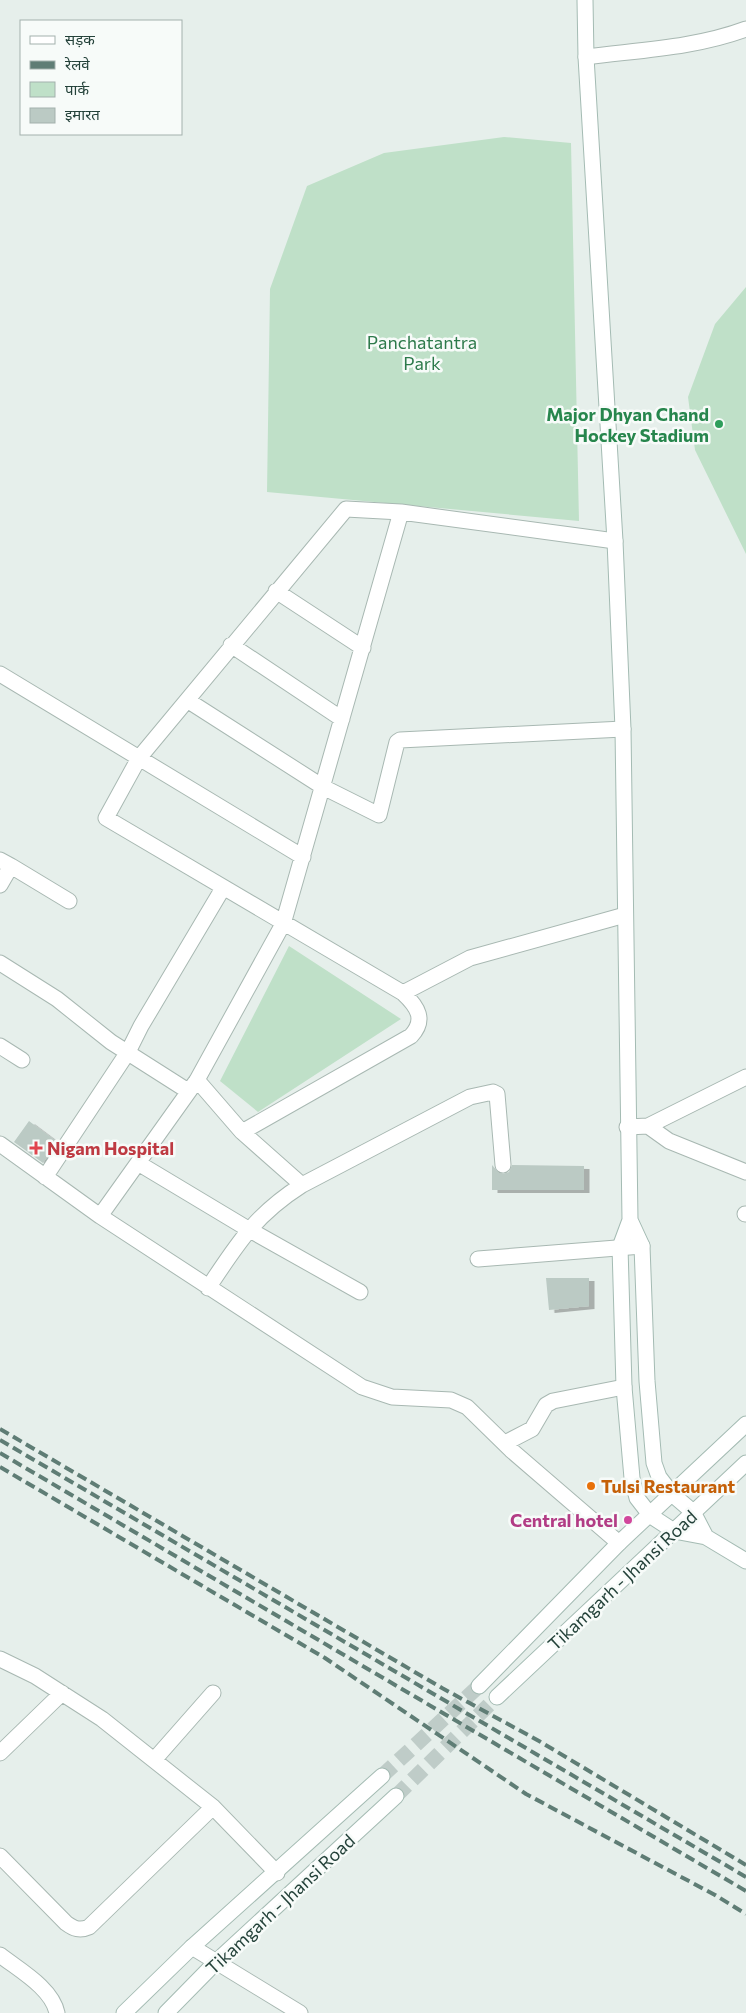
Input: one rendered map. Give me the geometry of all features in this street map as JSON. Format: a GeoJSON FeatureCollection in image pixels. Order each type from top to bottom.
{"type":"FeatureCollection","features":[{"type":"Feature","properties":{"kind":"street"},"geometry":{"type":"LineString","coordinates":[[585,0],[586,57],[615,540],[623,729],[627,1127],[630,1220],[620,1247],[624,1387],[632,1478],[637,1498],[651,1516],[674,1530],[706,1537],[746,1561]]}},
{"type":"Feature","properties":{"kind":"street"},"geometry":{"type":"LineString","coordinates":[[586,57],[696,43],[725,37],[746,29]]}},
{"type":"Feature","properties":{"kind":"street"},"geometry":{"type":"LineString","coordinates":[[242,1132],[411,1036],[418,1028],[421,1020],[415,1004],[403,993],[106,818],[139,758],[346,509],[401,512],[615,540]]}},
{"type":"Feature","properties":{"kind":"street"},"geometry":{"type":"LineString","coordinates":[[100,1216],[193,1086],[283,924],[401,512]]}},
{"type":"Feature","properties":{"kind":"street"},"geometry":{"type":"LineString","coordinates":[[276,591],[362,648]]}},
{"type":"Feature","properties":{"kind":"street"},"geometry":{"type":"LineString","coordinates":[[231,645],[342,719]]}},
{"type":"Feature","properties":{"kind":"street"},"geometry":{"type":"LineString","coordinates":[[0,674],[303,857]]}},
{"type":"Feature","properties":{"kind":"street"},"geometry":{"type":"LineString","coordinates":[[187,700],[323,787],[379,814],[397,742],[400,740],[623,729]]}},
{"type":"Feature","properties":{"kind":"street"},"geometry":{"type":"LineString","coordinates":[[0,885],[5,863],[69,901]]}},
{"type":"Feature","properties":{"kind":"street"},"geometry":{"type":"LineString","coordinates":[[45,1177],[128,1052],[141,1026],[223,888]]}},
{"type":"Feature","properties":{"kind":"street"},"geometry":{"type":"LineString","coordinates":[[403,993],[470,958],[625,915]]}},
{"type":"Feature","properties":{"kind":"street"},"geometry":{"type":"LineString","coordinates":[[0,963],[58,999],[112,1042],[193,1086],[302,1185]]}},
{"type":"Feature","properties":{"kind":"street"},"geometry":{"type":"LineString","coordinates":[[0,1046],[22,1060]]}},
{"type":"Feature","properties":{"kind":"street"},"geometry":{"type":"LineString","coordinates":[[627,1127],[648,1126],[746,1077]]}},
{"type":"Feature","properties":{"kind":"street"},"geometry":{"type":"LineString","coordinates":[[208,1288],[248,1229],[281,1198],[459,1102],[493,1092],[497,1096],[503,1165]]}},
{"type":"Feature","properties":{"kind":"street"},"geometry":{"type":"LineString","coordinates":[[648,1126],[669,1141],[746,1172]]}},
{"type":"Feature","properties":{"kind":"street"},"geometry":{"type":"LineString","coordinates":[[0,1144],[100,1216],[362,1387],[392,1397],[451,1400],[460,1403],[484,1421],[505,1443],[619,1543]]}},
{"type":"Feature","properties":{"kind":"street"},"geometry":{"type":"LineString","coordinates":[[138,1163],[248,1229],[360,1292]]}},
{"type":"Feature","properties":{"kind":"street"},"geometry":{"type":"LineString","coordinates":[[630,1220],[642,1246],[646,1381],[652,1447],[659,1477],[672,1494],[693,1512],[706,1537]]}},
{"type":"Feature","properties":{"kind":"street"},"geometry":{"type":"LineString","coordinates":[[478,1259],[642,1246]]}},
{"type":"Feature","properties":{"kind":"street"},"geometry":{"type":"LineString","coordinates":[[505,1443],[532,1429],[546,1405],[553,1400],[624,1387]]}},
{"type":"Feature","properties":{"kind":"street","name":"Tikamgarh - Jhansi Road"},"geometry":{"type":"LineString","coordinates":[[479,1686],[619,1543],[651,1516],[746,1424]]}},
{"type":"Feature","properties":{"kind":"street","name":"Tikamgarh - Jhansi Road"},"geometry":{"type":"LineString","coordinates":[[498,1697],[746,1463]]}},
{"type":"Feature","properties":{"kind":"street"},"geometry":{"type":"LineString","coordinates":[[0,1659],[35,1676],[102,1719],[213,1807],[277,1873]]}},
{"type":"Feature","properties":{"kind":"street"},"geometry":{"type":"LineString","coordinates":[[0,1753],[62,1693]]}},
{"type":"Feature","properties":{"kind":"street"},"geometry":{"type":"LineString","coordinates":[[154,1760],[213,1693]]}},
{"type":"Feature","properties":{"kind":"street"},"geometry":{"type":"LineString","coordinates":[[124,2013],[192,1947],[277,1873],[382,1776]]}},
{"type":"Feature","properties":{"kind":"street","name":"Tikamgarh - Jhansi Road"},"geometry":{"type":"LineString","coordinates":[[166,2013],[217,1961],[396,1796]]}},
{"type":"Feature","properties":{"kind":"street"},"geometry":{"type":"LineString","coordinates":[[0,1856],[66,1923],[74,1928],[83,1930],[89,1927],[213,1807]]}},
{"type":"Feature","properties":{"kind":"street"},"geometry":{"type":"LineString","coordinates":[[192,1947],[217,1961],[291,2011]]}},
{"type":"Feature","properties":{"kind":"street"},"geometry":{"type":"LineString","coordinates":[[0,1955],[45,1991],[56,2004],[57,2013]]}},
{"type":"Feature","properties":{"kind":"green space","name":"Panchatantra Park"},"geometry":{"type":"Polygon","coordinates":[[[504,137],[571,143],[579,521],[267,492],[270,289],[307,186],[384,153],[504,137]]]}},
{"type":"Feature","properties":{"kind":"green space","name":"Major Dhyan Chand Hockey Stadium"},"geometry":{"type":"Polygon","coordinates":[[[746,287],[746,554],[695,450],[688,397],[715,324],[746,287]]]}},
{"type":"Feature","properties":{"kind":"green space"},"geometry":{"type":"Polygon","coordinates":[[[289,946],[401,1019],[258,1112],[220,1081],[289,946]]]}},
{"type":"Feature","properties":{"kind":"building"},"geometry":{"type":"Polygon","coordinates":[[[29,1121],[57,1142],[43,1163],[14,1142],[29,1121]]]}},
{"type":"Feature","properties":{"kind":"building"},"geometry":{"type":"Polygon","coordinates":[[[492,1165],[499,1173],[503,1174],[509,1172],[512,1165],[584,1166],[584,1190],[492,1190],[492,1165]]]}},
{"type":"Feature","properties":{"kind":"building"},"geometry":{"type":"Polygon","coordinates":[[[546,1278],[589,1278],[589,1306],[549,1310],[546,1278]]]}},
{"type":"Feature","properties":{"kind":"tunnel"},"geometry":{"type":"LineString","coordinates":[[382,1776],[479,1686]]}},
{"type":"Feature","properties":{"kind":"tunnel"},"geometry":{"type":"LineString","coordinates":[[396,1796],[497,1697]]}},
{"type":"Feature","properties":{"kind":"railway"},"geometry":{"type":"LineString","coordinates":[[0,1429],[442,1688],[539,1741],[746,1865]]}},
{"type":"Feature","properties":{"kind":"railway"},"geometry":{"type":"LineString","coordinates":[[0,1440],[746,1877]]}},
{"type":"Feature","properties":{"kind":"railway"},"geometry":{"type":"LineString","coordinates":[[0,1453],[746,1891]]}},
{"type":"Feature","properties":{"kind":"railway"},"geometry":{"type":"LineString","coordinates":[[0,1467],[325,1658],[526,1794],[715,1895],[746,1914]]}},
{"type":"Feature","properties":{"kind":"place","name":"Major Dhyan Chand Hockey Stadium"},"geometry":{"type":"Point","coordinates":[719,424]}},
{"type":"Feature","properties":{"kind":"place","name":"Nigam Hospital"},"geometry":{"type":"Point","coordinates":[36,1148]}},
{"type":"Feature","properties":{"kind":"place","name":"Tulsi Restaurant"},"geometry":{"type":"Point","coordinates":[591,1486]}},
{"type":"Feature","properties":{"kind":"place","name":"Central hotel"},"geometry":{"type":"Point","coordinates":[628,1520]}}]}
